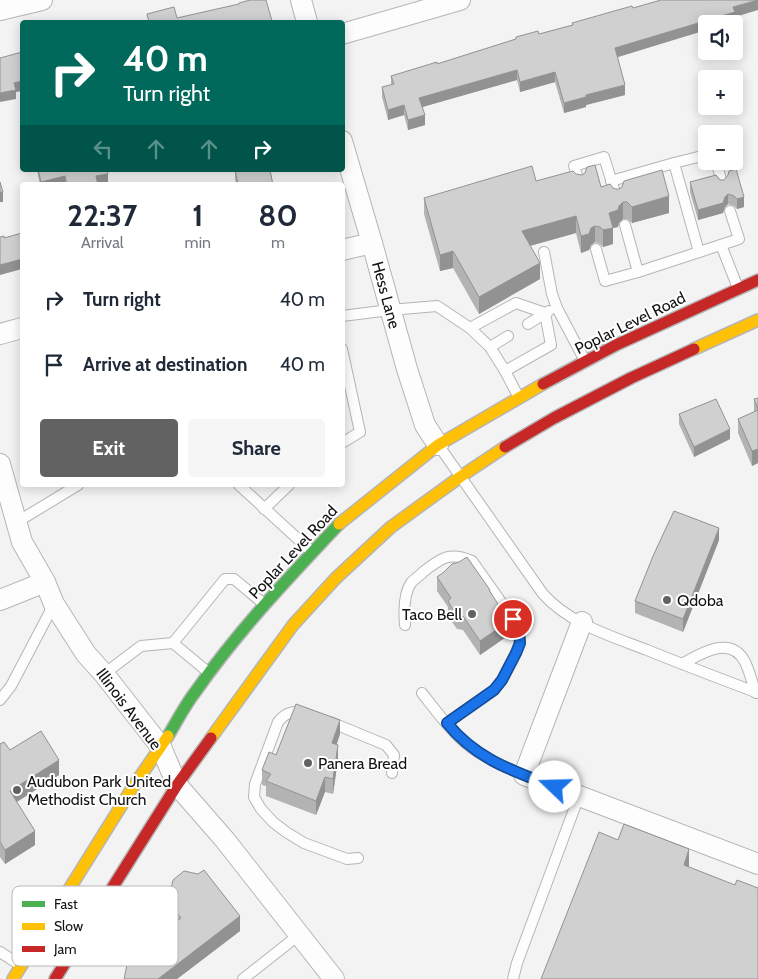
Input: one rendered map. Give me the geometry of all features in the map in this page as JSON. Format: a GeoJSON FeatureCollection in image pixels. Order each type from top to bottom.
{"type":"FeatureCollection","features":[{"type":"Feature","properties":{"kind":"main road","name":"Poplar Level Road"},"geometry":{"type":"LineString","coordinates":[[71,886],[195,692],[240,633],[283,583],[342,521],[438,445],[518,398],[616,346],[758,280]]}},
{"type":"Feature","properties":{"kind":"main road"},"geometry":{"type":"LineString","coordinates":[[113,886],[177,785],[292,625],[336,578],[391,527],[460,477],[554,418],[631,378],[758,320]]}},
{"type":"Feature","properties":{"kind":"main road","name":"Poplar Level Road"},"geometry":{"type":"LineString","coordinates":[[13,979],[21,966]]}},
{"type":"Feature","properties":{"kind":"main road"},"geometry":{"type":"LineString","coordinates":[[54,979],[62,966]]}},
{"type":"Feature","properties":{"kind":"street"},"geometry":{"type":"LineString","coordinates":[[0,10],[42,0]]}},
{"type":"Feature","properties":{"kind":"street"},"geometry":{"type":"LineString","coordinates":[[301,0],[307,20]]}},
{"type":"Feature","properties":{"kind":"street"},"geometry":{"type":"LineString","coordinates":[[345,33],[460,0]]}},
{"type":"Feature","properties":{"kind":"street","name":"Hess Lane"},"geometry":{"type":"LineString","coordinates":[[345,151],[406,369],[425,425],[438,445]]}},
{"type":"Feature","properties":{"kind":"street"},"geometry":{"type":"LineString","coordinates":[[345,249],[372,243]]}},
{"type":"Feature","properties":{"kind":"street"},"geometry":{"type":"LineString","coordinates":[[0,334],[20,329]]}},
{"type":"Feature","properties":{"kind":"street","name":"Illinois Avenue"},"geometry":{"type":"LineString","coordinates":[[0,464],[22,542],[45,582],[54,604],[86,654],[161,747],[177,785],[225,840],[334,979]]}},
{"type":"Feature","properties":{"kind":"street"},"geometry":{"type":"LineString","coordinates":[[0,600],[45,582]]}},
{"type":"Feature","properties":{"kind":"street"},"geometry":{"type":"LineString","coordinates":[[582,622],[524,775],[758,864]]}},
{"type":"Feature","properties":{"kind":"lane"},"geometry":{"type":"LineString","coordinates":[[580,185],[574,166],[604,157],[617,199]]}},
{"type":"Feature","properties":{"kind":"lane"},"geometry":{"type":"LineString","coordinates":[[612,180],[698,157]]}},
{"type":"Feature","properties":{"kind":"lane"},"geometry":{"type":"LineString","coordinates":[[674,163],[699,252]]}},
{"type":"Feature","properties":{"kind":"lane"},"geometry":{"type":"LineString","coordinates":[[718,170],[722,183]]}},
{"type":"Feature","properties":{"kind":"lane"},"geometry":{"type":"LineString","coordinates":[[596,249],[605,281],[638,272],[739,239],[730,211]]}},
{"type":"Feature","properties":{"kind":"lane"},"geometry":{"type":"LineString","coordinates":[[625,225],[638,272]]}},
{"type":"Feature","properties":{"kind":"lane"},"geometry":{"type":"LineString","coordinates":[[721,245],[738,288]]}},
{"type":"Feature","properties":{"kind":"lane"},"geometry":{"type":"LineString","coordinates":[[544,252],[552,294],[557,308],[585,362]]}},
{"type":"Feature","properties":{"kind":"lane"},"geometry":{"type":"LineString","coordinates":[[470,328],[516,303],[545,313]]}},
{"type":"Feature","properties":{"kind":"lane"},"geometry":{"type":"LineString","coordinates":[[345,316],[437,306],[470,328],[490,347],[506,371],[518,398]]}},
{"type":"Feature","properties":{"kind":"lane"},"geometry":{"type":"LineString","coordinates":[[528,324],[557,308]]}},
{"type":"Feature","properties":{"kind":"lane"},"geometry":{"type":"LineString","coordinates":[[506,371],[551,345],[545,313]]}},
{"type":"Feature","properties":{"kind":"lane"},"geometry":{"type":"LineString","coordinates":[[490,347],[508,336]]}},
{"type":"Feature","properties":{"kind":"lane"},"geometry":{"type":"LineString","coordinates":[[345,363],[360,432],[345,441]]}},
{"type":"Feature","properties":{"kind":"lane"},"geometry":{"type":"LineString","coordinates":[[438,445],[553,605],[599,631],[757,693]]}},
{"type":"Feature","properties":{"kind":"lane"},"geometry":{"type":"LineString","coordinates":[[17,522],[75,487]]}},
{"type":"Feature","properties":{"kind":"lane"},"geometry":{"type":"LineString","coordinates":[[241,487],[312,552]]}},
{"type":"Feature","properties":{"kind":"lane"},"geometry":{"type":"LineString","coordinates":[[264,509],[287,487]]}},
{"type":"Feature","properties":{"kind":"lane"},"geometry":{"type":"LineString","coordinates":[[405,625],[403,611],[411,583],[438,560],[452,555],[472,561],[513,619],[519,632],[520,643],[502,680],[494,690],[447,723]]}},
{"type":"Feature","properties":{"kind":"lane"},"geometry":{"type":"LineString","coordinates":[[173,643],[224,579],[234,579],[265,604]]}},
{"type":"Feature","properties":{"kind":"lane"},"geometry":{"type":"LineString","coordinates":[[0,700],[11,686],[54,604]]}},
{"type":"Feature","properties":{"kind":"lane"},"geometry":{"type":"LineString","coordinates":[[104,674],[141,646],[173,643],[210,673]]}},
{"type":"Feature","properties":{"kind":"lane"},"geometry":{"type":"LineString","coordinates":[[682,664],[716,648],[733,650],[745,662],[757,693]]}},
{"type":"Feature","properties":{"kind":"lane"},"geometry":{"type":"LineString","coordinates":[[422,693],[458,736],[480,754],[524,775]]}},
{"type":"Feature","properties":{"kind":"lane"},"geometry":{"type":"LineString","coordinates":[[358,858],[347,859],[338,857],[304,842],[286,832],[261,809],[254,797],[255,784],[278,722],[282,717],[295,711],[386,745],[394,755],[392,773]]}},
{"type":"Feature","properties":{"kind":"lane"},"geometry":{"type":"LineString","coordinates":[[513,979],[517,963],[579,796]]}},
{"type":"Feature","properties":{"kind":"lane"},"geometry":{"type":"LineString","coordinates":[[242,979],[300,934]]}},
{"type":"Feature","properties":{"kind":"lane"},"geometry":{"type":"LineString","coordinates":[[0,952],[12,960]]}},
{"type":"Feature","properties":{"kind":"building"},"geometry":{"type":"Polygon","coordinates":[[[250,0],[266,0],[272,20],[148,20],[147,14],[174,7],[177,18],[250,0]]]}},
{"type":"Feature","properties":{"kind":"building"},"geometry":{"type":"Polygon","coordinates":[[[661,0],[758,0],[733,7],[735,12],[725,15],[698,15],[698,23],[615,48],[625,85],[586,95],[586,97],[564,103],[555,72],[520,82],[517,70],[419,98],[425,115],[408,120],[404,105],[388,110],[382,87],[394,84],[391,76],[437,62],[437,64],[516,39],[516,37],[538,31],[539,34],[632,6],[633,8],[661,0]]]}},
{"type":"Feature","properties":{"kind":"building"},"geometry":{"type":"Polygon","coordinates":[[[20,53],[20,82],[14,83],[16,90],[0,93],[0,58],[20,53]]]}},
{"type":"Feature","properties":{"kind":"building"},"geometry":{"type":"Polygon","coordinates":[[[595,165],[601,187],[610,184],[616,189],[622,187],[624,181],[662,170],[669,196],[632,207],[627,202],[623,202],[618,210],[609,213],[613,228],[603,230],[595,226],[591,228],[589,234],[581,236],[576,216],[522,231],[540,263],[479,297],[453,251],[440,255],[424,198],[532,166],[536,181],[573,171],[576,174],[582,175],[587,167],[595,165]]]}},
{"type":"Feature","properties":{"kind":"building"},"geometry":{"type":"Polygon","coordinates":[[[736,170],[744,197],[737,199],[728,194],[723,203],[698,210],[690,182],[716,175],[720,180],[724,180],[729,171],[736,170]]]}},
{"type":"Feature","properties":{"kind":"building"},"geometry":{"type":"Polygon","coordinates":[[[38,172],[108,172],[108,174],[96,176],[97,182],[66,182],[65,176],[41,182],[38,172]]]}},
{"type":"Feature","properties":{"kind":"building"},"geometry":{"type":"Polygon","coordinates":[[[235,172],[270,172],[272,182],[238,182],[235,172]]]}},
{"type":"Feature","properties":{"kind":"building"},"geometry":{"type":"Polygon","coordinates":[[[20,234],[20,260],[0,265],[0,237],[4,236],[4,238],[20,234]]]}},
{"type":"Feature","properties":{"kind":"building"},"geometry":{"type":"Polygon","coordinates":[[[758,398],[758,409],[754,399],[758,398]]]}},
{"type":"Feature","properties":{"kind":"building"},"geometry":{"type":"Polygon","coordinates":[[[716,399],[730,429],[694,447],[679,414],[716,399]]]}},
{"type":"Feature","properties":{"kind":"building"},"geometry":{"type":"Polygon","coordinates":[[[758,410],[758,449],[752,451],[738,419],[758,410]]]}},
{"type":"Feature","properties":{"kind":"building"},"geometry":{"type":"Polygon","coordinates":[[[674,511],[719,528],[683,619],[635,601],[674,511]]]}},
{"type":"Feature","properties":{"kind":"building","name":"Taco Bell"},"geometry":{"type":"Polygon","coordinates":[[[467,557],[509,621],[480,641],[463,616],[457,614],[452,608],[448,601],[451,598],[437,577],[452,564],[467,557]]]}},
{"type":"Feature","properties":{"kind":"building","name":"Panera Bread"},"geometry":{"type":"Polygon","coordinates":[[[296,704],[340,720],[332,743],[338,745],[333,779],[325,777],[316,801],[266,781],[271,774],[262,770],[269,752],[276,755],[296,704]]]}},
{"type":"Feature","properties":{"kind":"building","name":"Audubon Park United Methodist Church"},"geometry":{"type":"Polygon","coordinates":[[[41,731],[59,760],[10,791],[35,831],[5,850],[0,842],[0,744],[4,742],[10,750],[41,731]]]}},
{"type":"Feature","properties":{"kind":"building"},"geometry":{"type":"Polygon","coordinates":[[[624,824],[689,849],[684,865],[735,885],[737,880],[758,888],[758,979],[541,979],[599,832],[618,840],[624,824]]]}},
{"type":"Feature","properties":{"kind":"building"},"geometry":{"type":"Polygon","coordinates":[[[204,870],[240,916],[178,964],[178,920],[181,918],[178,914],[178,886],[172,886],[173,880],[184,871],[198,874],[204,870]]]}},
{"type":"Feature","properties":{"kind":"building"},"geometry":{"type":"Polygon","coordinates":[[[127,966],[175,966],[158,979],[124,979],[127,966]]]}},
{"type":"Feature","properties":{"kind":"traffic: fast"},"geometry":{"type":"LineString","coordinates":[[168,736],[192,696],[229,647],[283,584],[339,524]]}},
{"type":"Feature","properties":{"kind":"traffic: slow"},"geometry":{"type":"LineString","coordinates":[[694,349],[758,320]]}},
{"type":"Feature","properties":{"kind":"traffic: slow"},"geometry":{"type":"LineString","coordinates":[[339,524],[438,445],[543,384]]}},
{"type":"Feature","properties":{"kind":"traffic: slow"},"geometry":{"type":"LineString","coordinates":[[211,738],[293,625],[336,578],[391,527],[505,447]]}},
{"type":"Feature","properties":{"kind":"traffic: slow"},"geometry":{"type":"LineString","coordinates":[[71,886],[133,787],[168,736]]}},
{"type":"Feature","properties":{"kind":"traffic: slow"},"geometry":{"type":"LineString","coordinates":[[13,979],[21,966]]}},
{"type":"Feature","properties":{"kind":"traffic: jam"},"geometry":{"type":"LineString","coordinates":[[543,384],[616,345],[758,280]]}},
{"type":"Feature","properties":{"kind":"traffic: jam"},"geometry":{"type":"LineString","coordinates":[[505,447],[554,418],[631,378],[694,349]]}},
{"type":"Feature","properties":{"kind":"traffic: jam"},"geometry":{"type":"LineString","coordinates":[[113,886],[177,785],[211,738]]}},
{"type":"Feature","properties":{"kind":"traffic: jam"},"geometry":{"type":"LineString","coordinates":[[55,979],[63,966]]}},
{"type":"Feature","properties":{"kind":"place","name":"Qdoba"},"geometry":{"type":"Point","coordinates":[667,600]}},
{"type":"Feature","properties":{"kind":"place","name":"Taco Bell"},"geometry":{"type":"Point","coordinates":[472,614]}},
{"type":"Feature","properties":{"kind":"place","name":"Panera Bread"},"geometry":{"type":"Point","coordinates":[308,763]}},
{"type":"Feature","properties":{"kind":"place","name":"Audubon Park United Methodist Church"},"geometry":{"type":"Point","coordinates":[17,790]}},
{"type":"Feature","properties":{"kind":"route"},"geometry":{"type":"LineString","coordinates":[[513,619],[519,632],[520,643],[502,680],[494,690],[447,723],[458,736],[480,754],[498,764],[555,787]]}}]}
